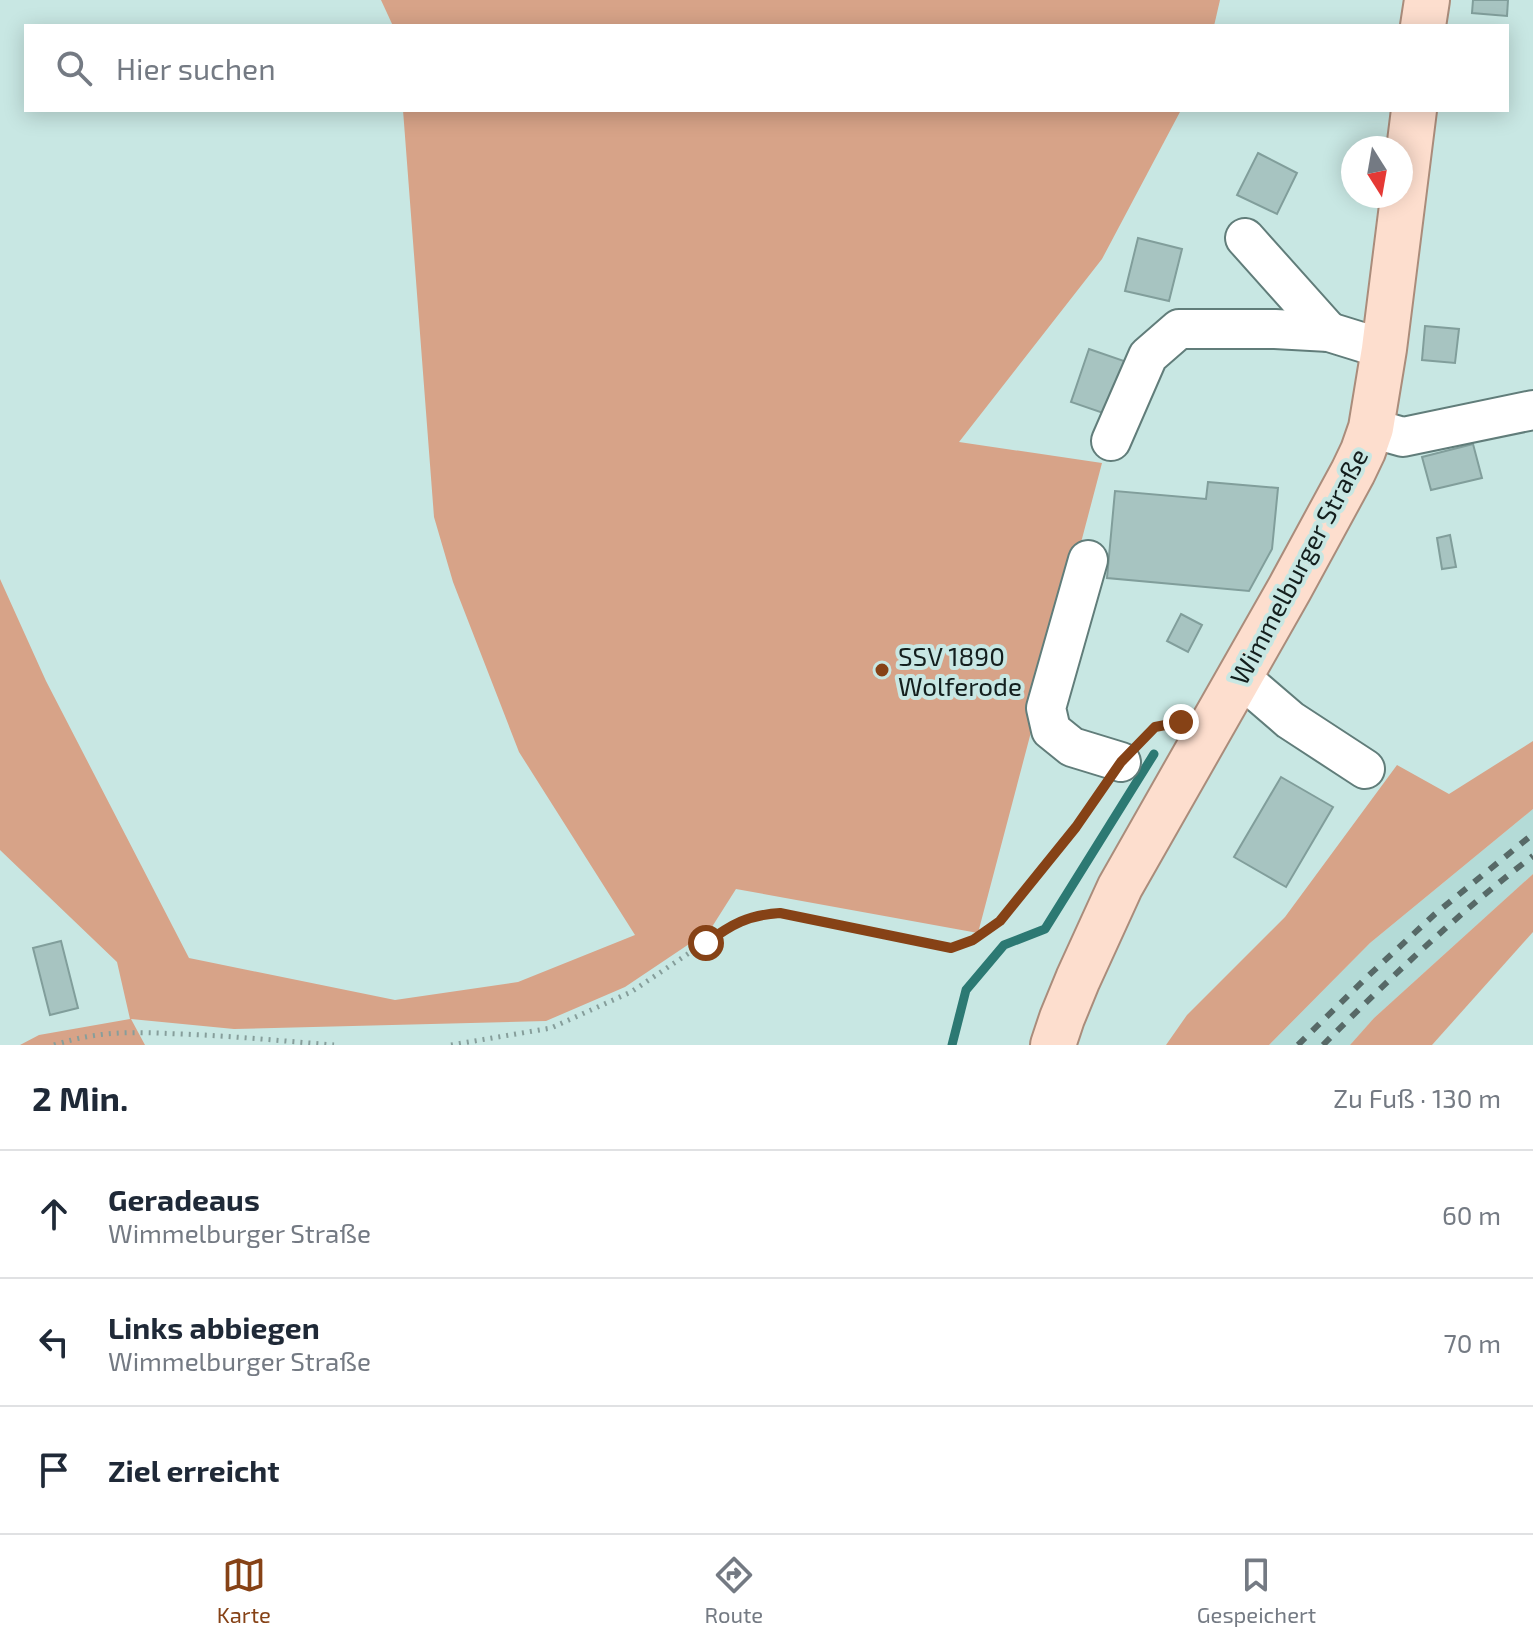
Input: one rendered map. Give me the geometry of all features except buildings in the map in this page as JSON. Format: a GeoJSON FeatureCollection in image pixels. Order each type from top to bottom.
{"type":"FeatureCollection","features":[{"type":"Feature","properties":{"kind":"main road"},"geometry":{"type":"LineString","coordinates":[[1423,24],[1427,0]]}},
{"type":"Feature","properties":{"kind":"main road","name":"Wimmelburger Straße"},"geometry":{"type":"LineString","coordinates":[[1053,1045],[1078,979],[1120,887],[1290,588],[1353,472],[1371,428],[1414,112]]}},
{"type":"Feature","properties":{"kind":"street"},"geometry":{"type":"LineString","coordinates":[[1245,238],[1329,332]]}},
{"type":"Feature","properties":{"kind":"street"},"geometry":{"type":"LineString","coordinates":[[1111,441],[1148,356],[1179,329],[1329,332],[1384,349]]}},
{"type":"Feature","properties":{"kind":"street"},"geometry":{"type":"LineString","coordinates":[[1371,428],[1403,437],[1533,410]]}},
{"type":"Feature","properties":{"kind":"street"},"geometry":{"type":"LineString","coordinates":[[1088,560],[1046,708],[1051,730],[1072,747],[1121,762]]}},
{"type":"Feature","properties":{"kind":"street"},"geometry":{"type":"LineString","coordinates":[[1239,676],[1290,720],[1365,769]]}},
{"type":"Feature","properties":{"kind":"path"},"geometry":{"type":"LineString","coordinates":[[451,1045],[551,1028],[631,992],[728,927],[758,915],[780,913],[951,948],[973,940],[1000,921],[1076,827],[1121,762],[1155,727],[1181,722],[1207,732]]}},
{"type":"Feature","properties":{"kind":"path"},"geometry":{"type":"LineString","coordinates":[[54,1045],[81,1036],[120,1032],[334,1045]]}},
{"type":"Feature","properties":{"kind":"shaded area"},"geometry":{"type":"Polygon","coordinates":[[[381,0],[1220,0],[1214,24],[392,24],[381,0]]]}},
{"type":"Feature","properties":{"kind":"shaded area"},"geometry":{"type":"Polygon","coordinates":[[[403,112],[1180,112],[1102,259],[959,442],[1102,463],[978,933],[736,889],[710,930],[625,987],[546,1021],[234,1029],[131,1019],[145,1045],[20,1045],[39,1035],[130,1019],[117,962],[0,850],[0,579],[46,681],[189,958],[395,1000],[518,982],[635,935],[519,752],[453,582],[434,517],[403,112]]]}},
{"type":"Feature","properties":{"kind":"shaded area"},"geometry":{"type":"Polygon","coordinates":[[[1533,741],[1533,809],[1370,943],[1269,1045],[1166,1045],[1187,1015],[1285,917],[1397,765],[1449,794],[1533,741]]]}},
{"type":"Feature","properties":{"kind":"shaded area"},"geometry":{"type":"Polygon","coordinates":[[[1533,809],[1533,874],[1374,1018],[1350,1045],[1269,1045],[1370,943],[1533,809]]]}},
{"type":"Feature","properties":{"kind":"shaded area"},"geometry":{"type":"Polygon","coordinates":[[[1533,874],[1533,932],[1432,1045],[1350,1045],[1374,1018],[1533,874]]]}},
{"type":"Feature","properties":{"kind":"waterway"},"geometry":{"type":"LineString","coordinates":[[952,1045],[966,990],[1004,945],[1045,929],[1154,754]]}},
{"type":"Feature","properties":{"kind":"railway"},"geometry":{"type":"LineString","coordinates":[[1298,1045],[1435,914],[1533,834]]}},
{"type":"Feature","properties":{"kind":"railway"},"geometry":{"type":"LineString","coordinates":[[1323,1045],[1425,947],[1533,856]]}},
{"type":"Feature","properties":{"kind":"place","name":"SSV 1890 Wolferode"},"geometry":{"type":"Point","coordinates":[882,670]}},
{"type":"Feature","properties":{"kind":"route"},"geometry":{"type":"LineString","coordinates":[[706,943],[728,927],[758,915],[780,913],[951,948],[973,940],[1000,921],[1076,827],[1121,762],[1155,727],[1181,722]]}}]}
